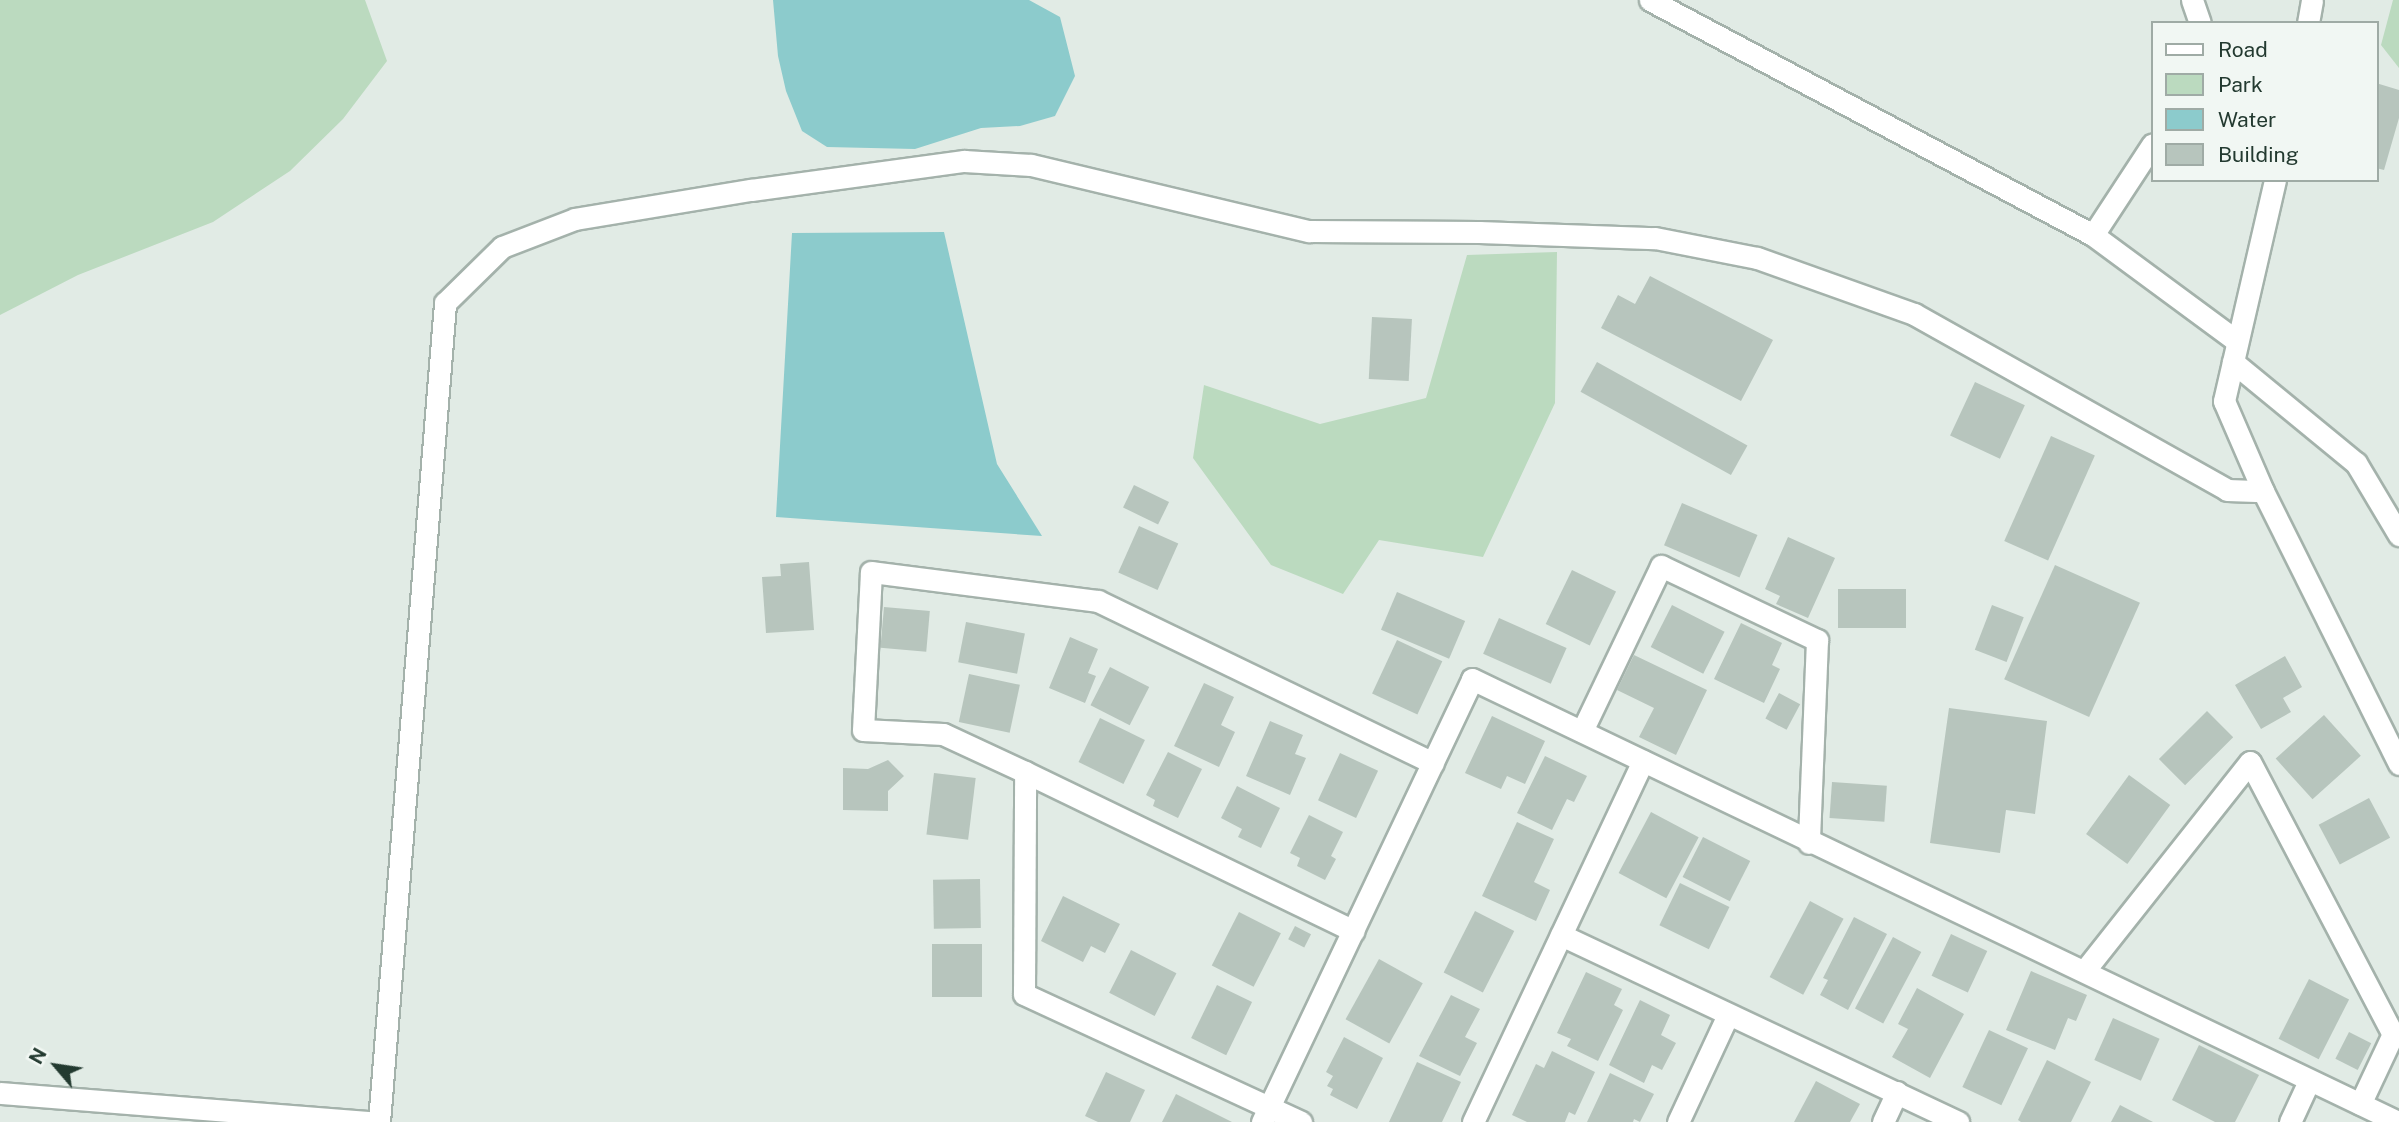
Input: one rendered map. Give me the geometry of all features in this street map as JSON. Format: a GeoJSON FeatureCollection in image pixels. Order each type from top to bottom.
{"type":"FeatureCollection","features":[{"type":"Feature","properties":{"kind":"street"},"geometry":{"type":"LineString","coordinates":[[1650,0],[2093,235],[2235,351],[2356,463],[2399,535]]}},
{"type":"Feature","properties":{"kind":"street"},"geometry":{"type":"LineString","coordinates":[[2192,0],[2199,21]]}},
{"type":"Feature","properties":{"kind":"street"},"geometry":{"type":"LineString","coordinates":[[2308,21],[2312,0]]}},
{"type":"Feature","properties":{"kind":"street"},"geometry":{"type":"LineString","coordinates":[[2093,235],[2150,148]]}},
{"type":"Feature","properties":{"kind":"street"},"geometry":{"type":"LineString","coordinates":[[379,1122],[445,303],[502,247],[575,219],[751,190],[964,162],[1031,165],[1309,231],[1479,232],[1655,238],[1756,258],[1914,314],[2227,491],[2263,491]]}},
{"type":"Feature","properties":{"kind":"street"},"geometry":{"type":"LineString","coordinates":[[2275,182],[2224,401],[2263,491],[2399,764]]}},
{"type":"Feature","properties":{"kind":"street"},"geometry":{"type":"LineString","coordinates":[[1582,731],[1661,566],[1817,640],[1809,842]]}},
{"type":"Feature","properties":{"kind":"street"},"geometry":{"type":"LineString","coordinates":[[1354,931],[943,734],[863,730],[871,572],[1098,601],[1433,764]]}},
{"type":"Feature","properties":{"kind":"street"},"geometry":{"type":"LineString","coordinates":[[1265,1114],[1472,679],[2398,1122]]}},
{"type":"Feature","properties":{"kind":"street"},"geometry":{"type":"LineString","coordinates":[[1473,1122],[1643,761]]}},
{"type":"Feature","properties":{"kind":"street"},"geometry":{"type":"LineString","coordinates":[[2085,970],[2250,762],[2393,1034],[2360,1104]]}},
{"type":"Feature","properties":{"kind":"street"},"geometry":{"type":"LineString","coordinates":[[1025,772],[1024,994],[1265,1114],[1301,1122]]}},
{"type":"Feature","properties":{"kind":"street"},"geometry":{"type":"LineString","coordinates":[[1561,935],[1958,1122]]}},
{"type":"Feature","properties":{"kind":"street"},"geometry":{"type":"LineString","coordinates":[[1678,1122],[1728,1015]]}},
{"type":"Feature","properties":{"kind":"street"},"geometry":{"type":"LineString","coordinates":[[2290,1122],[2309,1081]]}},
{"type":"Feature","properties":{"kind":"street"},"geometry":{"type":"LineString","coordinates":[[1882,1122],[1897,1092]]}},
{"type":"Feature","properties":{"kind":"street"},"geometry":{"type":"LineString","coordinates":[[0,1093],[370,1122]]}},
{"type":"Feature","properties":{"kind":"green space"},"geometry":{"type":"Polygon","coordinates":[[[0,0],[365,0],[387,61],[343,119],[290,171],[213,222],[78,275],[0,315],[0,0]]]}},
{"type":"Feature","properties":{"kind":"green space"},"geometry":{"type":"Polygon","coordinates":[[[2393,0],[2399,0],[2399,68],[2381,45],[2393,0]]]}},
{"type":"Feature","properties":{"kind":"green space"},"geometry":{"type":"Polygon","coordinates":[[[1557,252],[1555,403],[1483,557],[1379,540],[1343,594],[1271,565],[1193,458],[1204,385],[1320,424],[1426,398],[1467,255],[1557,252]]]}},
{"type":"Feature","properties":{"kind":"water"},"geometry":{"type":"Polygon","coordinates":[[[773,0],[1029,0],[1060,17],[1075,76],[1055,116],[1020,126],[981,128],[915,149],[827,147],[802,131],[786,91],[778,56],[773,0]]]}},
{"type":"Feature","properties":{"kind":"water"},"geometry":{"type":"Polygon","coordinates":[[[944,232],[997,464],[1042,536],[776,517],[792,233],[944,232]]]}},
{"type":"Feature","properties":{"kind":"building"},"geometry":{"type":"Polygon","coordinates":[[[2378,84],[2399,90],[2399,118],[2384,170],[2378,168],[2378,84]]]}},
{"type":"Feature","properties":{"kind":"building"},"geometry":{"type":"Polygon","coordinates":[[[1650,276],[1773,340],[1741,401],[1601,328],[1618,295],[1635,304],[1650,276]]]}},
{"type":"Feature","properties":{"kind":"building"},"geometry":{"type":"Polygon","coordinates":[[[1372,317],[1412,319],[1409,381],[1369,379],[1372,317]]]}},
{"type":"Feature","properties":{"kind":"building"},"geometry":{"type":"Polygon","coordinates":[[[1597,362],[1747,445],[1731,475],[1581,392],[1597,362]]]}},
{"type":"Feature","properties":{"kind":"building"},"geometry":{"type":"Polygon","coordinates":[[[1975,382],[2025,405],[2000,459],[1950,435],[1975,382]]]}},
{"type":"Feature","properties":{"kind":"building"},"geometry":{"type":"Polygon","coordinates":[[[2051,436],[2095,456],[2048,561],[2004,541],[2051,436]]]}},
{"type":"Feature","properties":{"kind":"building"},"geometry":{"type":"Polygon","coordinates":[[[1134,485],[1169,502],[1158,525],[1123,507],[1134,485]]]}},
{"type":"Feature","properties":{"kind":"building"},"geometry":{"type":"Polygon","coordinates":[[[1682,503],[1757,535],[1740,577],[1664,545],[1682,503]]]}},
{"type":"Feature","properties":{"kind":"building"},"geometry":{"type":"Polygon","coordinates":[[[1139,526],[1178,543],[1158,590],[1118,573],[1139,526]]]}},
{"type":"Feature","properties":{"kind":"building"},"geometry":{"type":"Polygon","coordinates":[[[1788,537],[1835,558],[1808,618],[1776,604],[1780,596],[1765,589],[1788,537]]]}},
{"type":"Feature","properties":{"kind":"building"},"geometry":{"type":"Polygon","coordinates":[[[809,562],[814,630],[766,633],[762,577],[781,576],[780,564],[809,562]]]}},
{"type":"Feature","properties":{"kind":"building"},"geometry":{"type":"Polygon","coordinates":[[[2055,565],[2140,603],[2089,717],[2004,679],[2055,565]]]}},
{"type":"Feature","properties":{"kind":"building"},"geometry":{"type":"Polygon","coordinates":[[[1572,570],[1616,591],[1590,645],[1546,624],[1572,570]]]}},
{"type":"Feature","properties":{"kind":"building"},"geometry":{"type":"Polygon","coordinates":[[[1838,589],[1906,589],[1906,628],[1838,628],[1838,589]]]}},
{"type":"Feature","properties":{"kind":"building"},"geometry":{"type":"Polygon","coordinates":[[[1397,592],[1465,621],[1449,659],[1381,630],[1397,592]]]}},
{"type":"Feature","properties":{"kind":"building"},"geometry":{"type":"Polygon","coordinates":[[[1672,605],[1725,632],[1703,674],[1651,647],[1672,605]]]}},
{"type":"Feature","properties":{"kind":"building"},"geometry":{"type":"Polygon","coordinates":[[[1992,605],[2024,617],[2007,662],[1975,650],[1992,605]]]}},
{"type":"Feature","properties":{"kind":"building"},"geometry":{"type":"Polygon","coordinates":[[[884,607],[930,611],[926,652],[880,648],[884,607]]]}},
{"type":"Feature","properties":{"kind":"building"},"geometry":{"type":"Polygon","coordinates":[[[1499,618],[1567,648],[1551,684],[1483,654],[1499,618]]]}},
{"type":"Feature","properties":{"kind":"building"},"geometry":{"type":"Polygon","coordinates":[[[966,622],[1025,633],[1017,674],[958,662],[966,622]]]}},
{"type":"Feature","properties":{"kind":"building"},"geometry":{"type":"Polygon","coordinates":[[[1741,623],[1782,643],[1772,665],[1780,669],[1764,703],[1714,679],[1741,623]]]}},
{"type":"Feature","properties":{"kind":"building"},"geometry":{"type":"Polygon","coordinates":[[[1070,637],[1098,649],[1088,673],[1096,676],[1085,703],[1049,688],[1070,637]]]}},
{"type":"Feature","properties":{"kind":"building"},"geometry":{"type":"Polygon","coordinates":[[[1397,640],[1442,661],[1417,715],[1372,693],[1397,640]]]}},
{"type":"Feature","properties":{"kind":"building"},"geometry":{"type":"Polygon","coordinates":[[[1634,655],[1707,690],[1676,755],[1639,737],[1654,708],[1617,690],[1634,655]]]}},
{"type":"Feature","properties":{"kind":"building"},"geometry":{"type":"Polygon","coordinates":[[[2285,656],[2302,687],[2283,698],[2291,712],[2261,729],[2235,685],[2285,656]]]}},
{"type":"Feature","properties":{"kind":"building"},"geometry":{"type":"Polygon","coordinates":[[[1110,667],[1149,687],[1130,725],[1090,705],[1110,667]]]}},
{"type":"Feature","properties":{"kind":"building"},"geometry":{"type":"Polygon","coordinates":[[[969,674],[1020,685],[1010,733],[959,722],[969,674]]]}},
{"type":"Feature","properties":{"kind":"building"},"geometry":{"type":"Polygon","coordinates":[[[1204,683],[1234,697],[1221,725],[1235,732],[1219,767],[1174,746],[1204,683]]]}},
{"type":"Feature","properties":{"kind":"building"},"geometry":{"type":"Polygon","coordinates":[[[1779,693],[1800,704],[1787,730],[1765,719],[1779,693]]]}},
{"type":"Feature","properties":{"kind":"building"},"geometry":{"type":"Polygon","coordinates":[[[1949,708],[2047,721],[2035,814],[2006,810],[2000,853],[1930,843],[1949,708]]]}},
{"type":"Feature","properties":{"kind":"building"},"geometry":{"type":"Polygon","coordinates":[[[2207,711],[2233,737],[2185,785],[2159,759],[2207,711]]]}},
{"type":"Feature","properties":{"kind":"building"},"geometry":{"type":"Polygon","coordinates":[[[2324,715],[2361,756],[2312,799],[2276,758],[2324,715]]]}},
{"type":"Feature","properties":{"kind":"building"},"geometry":{"type":"Polygon","coordinates":[[[1492,716],[1545,741],[1525,784],[1507,776],[1501,789],[1465,773],[1492,716]]]}},
{"type":"Feature","properties":{"kind":"building"},"geometry":{"type":"Polygon","coordinates":[[[1100,718],[1145,740],[1123,784],[1079,762],[1100,718]]]}},
{"type":"Feature","properties":{"kind":"building"},"geometry":{"type":"Polygon","coordinates":[[[1270,721],[1303,735],[1295,754],[1306,758],[1290,795],[1246,776],[1270,721]]]}},
{"type":"Feature","properties":{"kind":"building"},"geometry":{"type":"Polygon","coordinates":[[[1168,752],[1202,769],[1178,818],[1153,806],[1155,800],[1146,795],[1168,752]]]}},
{"type":"Feature","properties":{"kind":"building"},"geometry":{"type":"Polygon","coordinates":[[[1340,753],[1378,771],[1356,818],[1318,800],[1340,753]]]}},
{"type":"Feature","properties":{"kind":"building"},"geometry":{"type":"Polygon","coordinates":[[[1545,756],[1587,776],[1574,802],[1567,799],[1552,830],[1517,813],[1545,756]]]}},
{"type":"Feature","properties":{"kind":"building"},"geometry":{"type":"Polygon","coordinates":[[[888,760],[904,776],[888,791],[888,811],[843,810],[843,768],[868,769],[888,760]]]}},
{"type":"Feature","properties":{"kind":"building"},"geometry":{"type":"Polygon","coordinates":[[[934,773],[976,778],[968,840],[926,835],[934,773]]]}},
{"type":"Feature","properties":{"kind":"building"},"geometry":{"type":"Polygon","coordinates":[[[2129,775],[2170,805],[2127,864],[2086,834],[2129,775]]]}},
{"type":"Feature","properties":{"kind":"building"},"geometry":{"type":"Polygon","coordinates":[[[1832,782],[1887,786],[1884,822],[1829,818],[1832,782]]]}},
{"type":"Feature","properties":{"kind":"building"},"geometry":{"type":"Polygon","coordinates":[[[1237,786],[1280,808],[1261,848],[1238,837],[1242,829],[1221,818],[1237,786]]]}},
{"type":"Feature","properties":{"kind":"building"},"geometry":{"type":"Polygon","coordinates":[[[2369,798],[2390,838],[2340,864],[2319,825],[2369,798]]]}},
{"type":"Feature","properties":{"kind":"building"},"geometry":{"type":"Polygon","coordinates":[[[1651,812],[1699,837],[1666,898],[1619,873],[1651,812]]]}},
{"type":"Feature","properties":{"kind":"building"},"geometry":{"type":"Polygon","coordinates":[[[1309,815],[1343,832],[1331,856],[1336,859],[1325,880],[1297,866],[1300,858],[1290,853],[1309,815]]]}},
{"type":"Feature","properties":{"kind":"building"},"geometry":{"type":"Polygon","coordinates":[[[1517,822],[1554,839],[1534,882],[1550,890],[1536,921],[1482,896],[1517,822]]]}},
{"type":"Feature","properties":{"kind":"building"},"geometry":{"type":"Polygon","coordinates":[[[1703,837],[1750,861],[1730,901],[1683,877],[1703,837]]]}},
{"type":"Feature","properties":{"kind":"building"},"geometry":{"type":"Polygon","coordinates":[[[980,879],[981,928],[934,929],[933,880],[980,879]]]}},
{"type":"Feature","properties":{"kind":"building"},"geometry":{"type":"Polygon","coordinates":[[[1680,883],[1729,907],[1709,949],[1659,925],[1680,883]]]}},
{"type":"Feature","properties":{"kind":"building"},"geometry":{"type":"Polygon","coordinates":[[[1063,896],[1120,924],[1105,953],[1091,946],[1083,962],[1041,941],[1063,896]]]}},
{"type":"Feature","properties":{"kind":"building"},"geometry":{"type":"Polygon","coordinates":[[[1810,901],[1844,919],[1803,995],[1770,977],[1810,901]]]}},
{"type":"Feature","properties":{"kind":"building"},"geometry":{"type":"Polygon","coordinates":[[[1475,911],[1514,931],[1483,992],[1444,972],[1475,911]]]}},
{"type":"Feature","properties":{"kind":"building"},"geometry":{"type":"Polygon","coordinates":[[[1239,912],[1281,933],[1254,987],[1212,965],[1239,912]]]}},
{"type":"Feature","properties":{"kind":"building"},"geometry":{"type":"Polygon","coordinates":[[[1854,917],[1887,934],[1848,1010],[1820,995],[1828,980],[1823,978],[1854,917]]]}},
{"type":"Feature","properties":{"kind":"building"},"geometry":{"type":"Polygon","coordinates":[[[1295,926],[1311,934],[1304,948],[1288,939],[1295,926]]]}},
{"type":"Feature","properties":{"kind":"building"},"geometry":{"type":"Polygon","coordinates":[[[1951,934],[1987,951],[1968,993],[1932,976],[1951,934]]]}},
{"type":"Feature","properties":{"kind":"building"},"geometry":{"type":"Polygon","coordinates":[[[1893,937],[1921,952],[1883,1024],[1855,1009],[1893,937]]]}},
{"type":"Feature","properties":{"kind":"building"},"geometry":{"type":"Polygon","coordinates":[[[932,944],[982,944],[982,997],[932,997],[932,944]]]}},
{"type":"Feature","properties":{"kind":"building"},"geometry":{"type":"Polygon","coordinates":[[[1131,950],[1176,973],[1155,1016],[1109,993],[1131,950]]]}},
{"type":"Feature","properties":{"kind":"building"},"geometry":{"type":"Polygon","coordinates":[[[1379,959],[1423,983],[1389,1044],[1346,1019],[1379,959]]]}},
{"type":"Feature","properties":{"kind":"building"},"geometry":{"type":"Polygon","coordinates":[[[2031,971],[2087,995],[2076,1021],[2068,1018],[2055,1050],[2006,1030],[2031,971]]]}},
{"type":"Feature","properties":{"kind":"building"},"geometry":{"type":"Polygon","coordinates":[[[1586,972],[1622,989],[1614,1005],[1623,1010],[1598,1061],[1567,1046],[1571,1039],[1557,1033],[1586,972]]]}},
{"type":"Feature","properties":{"kind":"building"},"geometry":{"type":"Polygon","coordinates":[[[2309,979],[2349,999],[2319,1059],[2279,1039],[2309,979]]]}},
{"type":"Feature","properties":{"kind":"building"},"geometry":{"type":"Polygon","coordinates":[[[1217,985],[1252,1002],[1226,1055],[1191,1038],[1217,985]]]}},
{"type":"Feature","properties":{"kind":"building"},"geometry":{"type":"Polygon","coordinates":[[[1917,988],[1964,1014],[1930,1078],[1892,1057],[1908,1029],[1898,1024],[1917,988]]]}},
{"type":"Feature","properties":{"kind":"building"},"geometry":{"type":"Polygon","coordinates":[[[1451,995],[1480,1009],[1465,1037],[1477,1043],[1460,1076],[1419,1056],[1451,995]]]}},
{"type":"Feature","properties":{"kind":"building"},"geometry":{"type":"Polygon","coordinates":[[[1640,1000],[1670,1015],[1661,1035],[1676,1043],[1662,1070],[1652,1065],[1644,1083],[1609,1065],[1640,1000]]]}},
{"type":"Feature","properties":{"kind":"building"},"geometry":{"type":"Polygon","coordinates":[[[2113,1018],[2160,1039],[2141,1081],[2094,1060],[2113,1018]]]}},
{"type":"Feature","properties":{"kind":"building"},"geometry":{"type":"Polygon","coordinates":[[[1989,1030],[2028,1048],[2001,1105],[1962,1087],[1989,1030]]]}},
{"type":"Feature","properties":{"kind":"building"},"geometry":{"type":"Polygon","coordinates":[[[2349,1032],[2371,1043],[2358,1070],[2335,1059],[2349,1032]]]}},
{"type":"Feature","properties":{"kind":"building"},"geometry":{"type":"Polygon","coordinates":[[[1344,1037],[1383,1058],[1357,1109],[1330,1095],[1333,1089],[1327,1086],[1333,1076],[1326,1072],[1344,1037]]]}},
{"type":"Feature","properties":{"kind":"building"},"geometry":{"type":"Polygon","coordinates":[[[2199,1045],[2259,1075],[2235,1122],[2215,1122],[2172,1100],[2199,1045]]]}},
{"type":"Feature","properties":{"kind":"building"},"geometry":{"type":"Polygon","coordinates":[[[1552,1051],[1595,1072],[1575,1115],[1569,1112],[1565,1122],[1527,1122],[1512,1115],[1536,1064],[1544,1068],[1552,1051]]]}},
{"type":"Feature","properties":{"kind":"building"},"geometry":{"type":"Polygon","coordinates":[[[2047,1060],[2091,1082],[2071,1122],[2021,1122],[2018,1120],[2047,1060]]]}},
{"type":"Feature","properties":{"kind":"building"},"geometry":{"type":"Polygon","coordinates":[[[1417,1062],[1461,1082],[1442,1122],[1389,1122],[1417,1062]]]}},
{"type":"Feature","properties":{"kind":"building"},"geometry":{"type":"Polygon","coordinates":[[[1106,1072],[1145,1090],[1130,1122],[1098,1122],[1085,1116],[1106,1072]]]}},
{"type":"Feature","properties":{"kind":"building"},"geometry":{"type":"Polygon","coordinates":[[[1610,1073],[1654,1094],[1640,1122],[1634,1119],[1633,1122],[1587,1122],[1610,1073]]]}},
{"type":"Feature","properties":{"kind":"building"},"geometry":{"type":"Polygon","coordinates":[[[1816,1081],[1860,1104],[1850,1122],[1794,1122],[1816,1081]]]}},
{"type":"Feature","properties":{"kind":"building"},"geometry":{"type":"Polygon","coordinates":[[[1176,1094],[1232,1122],[1162,1122],[1176,1094]]]}},
{"type":"Feature","properties":{"kind":"building"},"geometry":{"type":"Polygon","coordinates":[[[2120,1105],[2153,1122],[2111,1122],[2120,1105]]]}}]}
